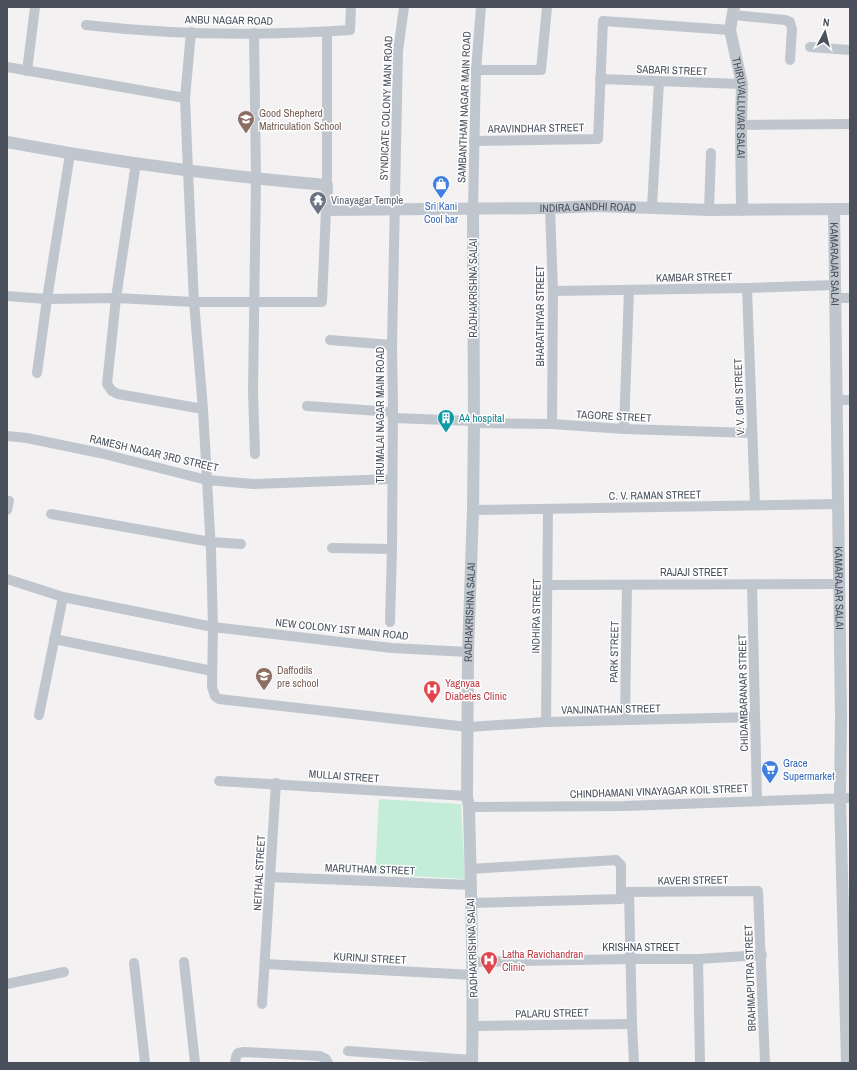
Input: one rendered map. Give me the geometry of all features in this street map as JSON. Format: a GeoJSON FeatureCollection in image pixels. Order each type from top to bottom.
{"type":"FeatureCollection","features":[{"type":"Feature","properties":{"kind":"street"},"geometry":{"type":"LineString","coordinates":[[27,71],[35,7]]}},
{"type":"Feature","properties":{"kind":"street","name":"ANBU NAGAR ROAD"},"geometry":{"type":"LineString","coordinates":[[86,25],[131,30],[254,34],[327,32],[350,30],[351,7]]}},
{"type":"Feature","properties":{"kind":"street","name":"SYNDICATE COLONY MAIN ROAD"},"geometry":{"type":"LineString","coordinates":[[395,209],[398,51],[404,7]]}},
{"type":"Feature","properties":{"kind":"street","name":"SAMBANTHAM NAGAR MAIN ROAD"},"geometry":{"type":"LineString","coordinates":[[473,208],[476,70],[481,7]]}},
{"type":"Feature","properties":{"kind":"street"},"geometry":{"type":"LineString","coordinates":[[476,70],[541,70],[547,7]]}},
{"type":"Feature","properties":{"kind":"street"},"geometry":{"type":"LineString","coordinates":[[733,11],[790,22],[792,29],[790,60]]}},
{"type":"Feature","properties":{"kind":"street","name":"THIRUVALLUVAR SALAI"},"geometry":{"type":"LineString","coordinates":[[733,11],[730,30],[742,84],[742,210]]}},
{"type":"Feature","properties":{"kind":"street"},"geometry":{"type":"LineString","coordinates":[[600,79],[603,21],[730,30]]}},
{"type":"Feature","properties":{"kind":"street","name":"VANJINATHAN STREET"},"geometry":{"type":"LineString","coordinates":[[191,32],[185,98],[194,302],[203,410],[211,542],[213,627],[212,671],[213,692],[215,696],[219,699],[468,727],[546,722],[755,717]]}},
{"type":"Feature","properties":{"kind":"street"},"geometry":{"type":"LineString","coordinates":[[7,296],[47,299],[116,298],[194,302],[322,302],[327,185],[327,32]]}},
{"type":"Feature","properties":{"kind":"street"},"geometry":{"type":"LineString","coordinates":[[254,34],[256,179],[253,392],[255,454]]}},
{"type":"Feature","properties":{"kind":"street"},"geometry":{"type":"LineString","coordinates":[[810,47],[850,50]]}},
{"type":"Feature","properties":{"kind":"street"},"geometry":{"type":"LineString","coordinates":[[7,67],[185,98]]}},
{"type":"Feature","properties":{"kind":"street","name":"SABARI STREET"},"geometry":{"type":"LineString","coordinates":[[600,79],[742,84]]}},
{"type":"Feature","properties":{"kind":"street","name":"ARAVINDHAR STREET"},"geometry":{"type":"LineString","coordinates":[[474,141],[598,139],[600,79]]}},
{"type":"Feature","properties":{"kind":"street"},"geometry":{"type":"LineString","coordinates":[[652,207],[659,81]]}},
{"type":"Feature","properties":{"kind":"street"},"geometry":{"type":"LineString","coordinates":[[741,125],[850,124]]}},
{"type":"Feature","properties":{"kind":"street"},"geometry":{"type":"LineString","coordinates":[[7,142],[70,154],[188,170],[256,179],[327,185]]}},
{"type":"Feature","properties":{"kind":"street"},"geometry":{"type":"LineString","coordinates":[[709,210],[711,153]]}},
{"type":"Feature","properties":{"kind":"street"},"geometry":{"type":"LineString","coordinates":[[37,373],[70,154]]}},
{"type":"Feature","properties":{"kind":"street"},"geometry":{"type":"LineString","coordinates":[[136,163],[116,298],[107,384],[108,388],[118,394],[203,410]]}},
{"type":"Feature","properties":{"kind":"street","name":"INDIRA GANDHI ROAD"},"geometry":{"type":"LineString","coordinates":[[326,210],[550,208],[598,206],[709,210],[850,209]]}},
{"type":"Feature","properties":{"kind":"street","name":"RADHAKRISHNA SALAI"},"geometry":{"type":"LineString","coordinates":[[472,1062],[473,962],[468,801],[468,652],[473,510],[474,422],[473,208]]}},
{"type":"Feature","properties":{"kind":"street","name":"BHARATHIYAR STREET"},"geometry":{"type":"LineString","coordinates":[[550,208],[553,291],[552,424]]}},
{"type":"Feature","properties":{"kind":"street","name":"TIRUMALAI NAGAR MAIN ROAD"},"geometry":{"type":"LineString","coordinates":[[390,622],[393,415],[392,345],[395,209]]}},
{"type":"Feature","properties":{"kind":"street","name":"KAMARAJAR SALAI"},"geometry":{"type":"LineString","coordinates":[[834,209],[841,717],[845,798],[847,1063]]}},
{"type":"Feature","properties":{"kind":"street","name":"KAMBAR STREET"},"geometry":{"type":"LineString","coordinates":[[553,291],[835,285]]}},
{"type":"Feature","properties":{"kind":"street","name":"V. V. GIRI STREET"},"geometry":{"type":"LineString","coordinates":[[747,288],[755,505]]}},
{"type":"Feature","properties":{"kind":"street"},"geometry":{"type":"LineString","coordinates":[[624,429],[629,290]]}},
{"type":"Feature","properties":{"kind":"street"},"geometry":{"type":"LineString","coordinates":[[835,298],[850,298]]}},
{"type":"Feature","properties":{"kind":"street"},"geometry":{"type":"LineString","coordinates":[[330,340],[392,345]]}},
{"type":"Feature","properties":{"kind":"street"},"geometry":{"type":"LineString","coordinates":[[836,400],[850,400]]}},
{"type":"Feature","properties":{"kind":"street","name":"TAGORE STREET"},"geometry":{"type":"LineString","coordinates":[[307,406],[474,422],[752,433]]}},
{"type":"Feature","properties":{"kind":"street","name":"RAMESH NAGAR 3RD STREET"},"geometry":{"type":"LineString","coordinates":[[7,436],[27,438],[100,453],[207,480],[253,484],[392,479]]}},
{"type":"Feature","properties":{"kind":"street","name":"C. V. RAMAN STREET"},"geometry":{"type":"LineString","coordinates":[[473,510],[838,504]]}},
{"type":"Feature","properties":{"kind":"street","name":"INDHIRA STREET"},"geometry":{"type":"LineString","coordinates":[[546,722],[548,509]]}},
{"type":"Feature","properties":{"kind":"street"},"geometry":{"type":"LineString","coordinates":[[51,514],[211,542],[241,544]]}},
{"type":"Feature","properties":{"kind":"street"},"geometry":{"type":"LineString","coordinates":[[332,548],[392,550]]}},
{"type":"Feature","properties":{"kind":"street","name":"NEW COLONY 1ST MAIN ROAD"},"geometry":{"type":"LineString","coordinates":[[7,579],[63,597],[213,627],[392,648],[468,652]]}},
{"type":"Feature","properties":{"kind":"street","name":"RAJAJI STREET"},"geometry":{"type":"LineString","coordinates":[[548,584],[839,584]]}},
{"type":"Feature","properties":{"kind":"street","name":"PARK STREET"},"geometry":{"type":"LineString","coordinates":[[625,720],[627,584]]}},
{"type":"Feature","properties":{"kind":"street","name":"CHIDAMBARANAR STREET"},"geometry":{"type":"LineString","coordinates":[[752,584],[757,800]]}},
{"type":"Feature","properties":{"kind":"street"},"geometry":{"type":"LineString","coordinates":[[39,715],[63,597]]}},
{"type":"Feature","properties":{"kind":"street"},"geometry":{"type":"LineString","coordinates":[[54,639],[212,671]]}},
{"type":"Feature","properties":{"kind":"street","name":"MULLAI STREET"},"geometry":{"type":"LineString","coordinates":[[219,781],[276,783],[468,801]]}},
{"type":"Feature","properties":{"kind":"street","name":"NEITHAL STREET"},"geometry":{"type":"LineString","coordinates":[[262,1004],[276,783]]}},
{"type":"Feature","properties":{"kind":"street","name":"CHINDHAMANI VINAYAGAR KOIL STREET"},"geometry":{"type":"LineString","coordinates":[[468,801],[624,806],[845,798]]}},
{"type":"Feature","properties":{"kind":"street"},"geometry":{"type":"LineString","coordinates":[[470,869],[616,860],[621,864],[630,959],[634,1063]]}},
{"type":"Feature","properties":{"kind":"street","name":"MARUTHAM STREET"},"geometry":{"type":"LineString","coordinates":[[270,877],[470,885]]}},
{"type":"Feature","properties":{"kind":"street","name":"KAVERI STREET"},"geometry":{"type":"LineString","coordinates":[[471,903],[758,891]]}},
{"type":"Feature","properties":{"kind":"street","name":"BRAHMAPUTRA STREET"},"geometry":{"type":"LineString","coordinates":[[758,891],[766,1063]]}},
{"type":"Feature","properties":{"kind":"street","name":"KRISHNA STREET"},"geometry":{"type":"LineString","coordinates":[[473,962],[698,959],[762,955]]}},
{"type":"Feature","properties":{"kind":"street"},"geometry":{"type":"LineString","coordinates":[[698,959],[700,1063]]}},
{"type":"Feature","properties":{"kind":"street"},"geometry":{"type":"LineString","coordinates":[[184,962],[195,1063]]}},
{"type":"Feature","properties":{"kind":"street"},"geometry":{"type":"LineString","coordinates":[[134,963],[145,1063]]}},
{"type":"Feature","properties":{"kind":"street","name":"KURINJI STREET"},"geometry":{"type":"LineString","coordinates":[[265,964],[473,975]]}},
{"type":"Feature","properties":{"kind":"street"},"geometry":{"type":"LineString","coordinates":[[7,984],[64,972]]}},
{"type":"Feature","properties":{"kind":"street","name":"PALARU STREET"},"geometry":{"type":"LineString","coordinates":[[473,1026],[632,1024]]}},
{"type":"Feature","properties":{"kind":"street"},"geometry":{"type":"LineString","coordinates":[[236,1063],[238,1053],[244,1052],[280,1059],[320,1056],[326,1059],[328,1063]]}},
{"type":"Feature","properties":{"kind":"street"},"geometry":{"type":"LineString","coordinates":[[348,1052],[472,1062]]}},
{"type":"Feature","properties":{"kind":"green space"},"geometry":{"type":"Polygon","coordinates":[[[379,799],[461,804],[465,879],[375,874],[379,799]]]}},
{"type":"Feature","properties":{"kind":"place","name":"Good Shepherd Matriculation School"},"geometry":{"type":"Point","coordinates":[246,134]}},
{"type":"Feature","properties":{"kind":"place","name":"Sri Kani Cool bar"},"geometry":{"type":"Point","coordinates":[441,199]}},
{"type":"Feature","properties":{"kind":"place","name":"Vinayagar Temple"},"geometry":{"type":"Point","coordinates":[318,215]}},
{"type":"Feature","properties":{"kind":"place","name":"A4 hospital"},"geometry":{"type":"Point","coordinates":[446,433]}},
{"type":"Feature","properties":{"kind":"place","name":"Daffodils pre school"},"geometry":{"type":"Point","coordinates":[264,691]}},
{"type":"Feature","properties":{"kind":"place","name":"Yagnyaa Diabetes Clinic"},"geometry":{"type":"Point","coordinates":[432,704]}},
{"type":"Feature","properties":{"kind":"place","name":"Grace Supermarket"},"geometry":{"type":"Point","coordinates":[770,784]}},
{"type":"Feature","properties":{"kind":"place","name":"Latha Ravichandran Clinic"},"geometry":{"type":"Point","coordinates":[489,975]}}]}
